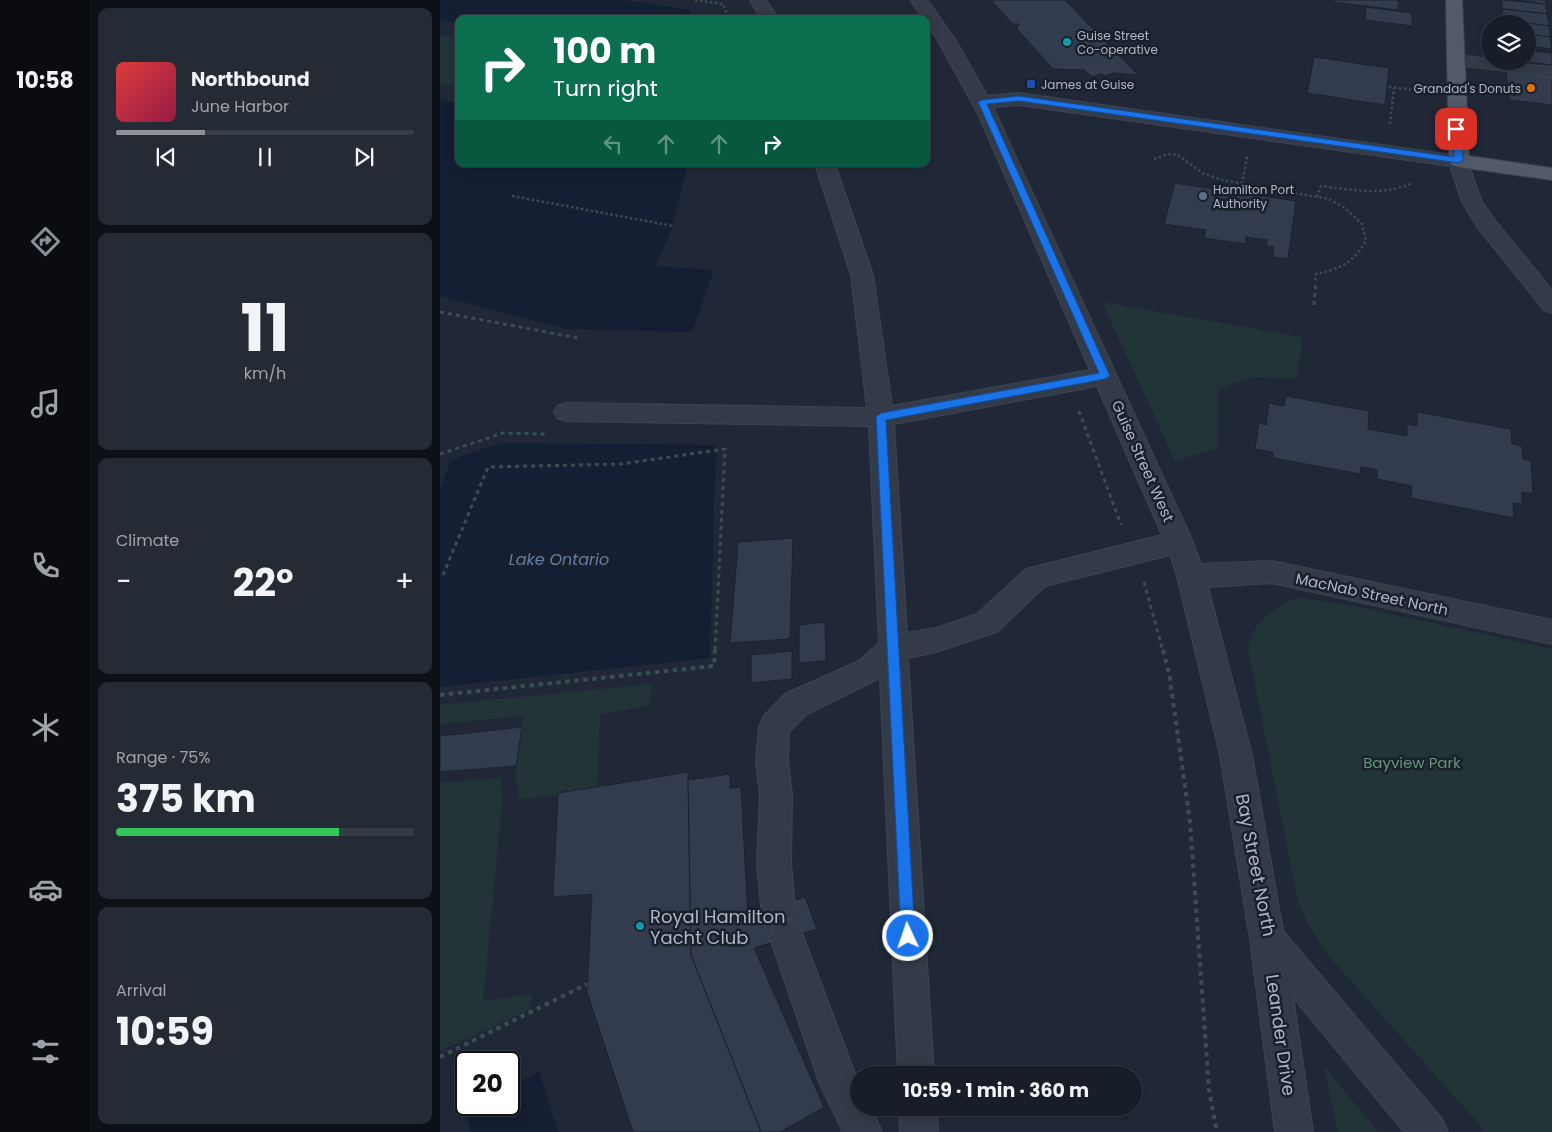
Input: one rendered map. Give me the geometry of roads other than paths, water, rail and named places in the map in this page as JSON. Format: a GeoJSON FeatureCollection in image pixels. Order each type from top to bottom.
{"type":"FeatureCollection","features":[{"type":"Feature","properties":{"kind":"main road"},"geometry":{"type":"LineString","coordinates":[[1454,0],[1459,160],[1552,174]]}},
{"type":"Feature","properties":{"kind":"street"},"geometry":{"type":"LineString","coordinates":[[758,0],[767,15]]}},
{"type":"Feature","properties":{"kind":"street","name":"Guise Street West"},"geometry":{"type":"LineString","coordinates":[[918,0],[929,15]]}},
{"type":"Feature","properties":{"kind":"street","name":"Guise Street West"},"geometry":{"type":"LineString","coordinates":[[930,17],[946,39],[982,102],[1179,542],[1191,576]]}},
{"type":"Feature","properties":{"kind":"street"},"geometry":{"type":"LineString","coordinates":[[1456,60],[1552,72]]}},
{"type":"Feature","properties":{"kind":"street"},"geometry":{"type":"LineString","coordinates":[[982,102],[1019,99],[1459,160],[1472,202],[1490,228],[1552,305]]}},
{"type":"Feature","properties":{"kind":"street"},"geometry":{"type":"LineString","coordinates":[[826,167],[862,275],[881,417],[916,1066]]}},
{"type":"Feature","properties":{"kind":"street"},"geometry":{"type":"LineString","coordinates":[[566,412],[881,417],[1105,376]]}},
{"type":"Feature","properties":{"kind":"street"},"geometry":{"type":"LineString","coordinates":[[862,1132],[838,1082],[782,922],[774,864],[776,796],[772,761],[774,727],[796,704],[869,670],[893,648],[936,640],[987,623],[1036,577],[1179,542]]}},
{"type":"Feature","properties":{"kind":"street","name":"MacNab Street North"},"geometry":{"type":"LineString","coordinates":[[1191,576],[1272,572],[1552,632]]}},
{"type":"Feature","properties":{"kind":"street","name":"Bay Street North"},"geometry":{"type":"LineString","coordinates":[[1191,576],[1236,755],[1267,939],[1430,1132]]}},
{"type":"Feature","properties":{"kind":"street","name":"Leander Drive"},"geometry":{"type":"LineString","coordinates":[[1267,939],[1294,1132]]}},
{"type":"Feature","properties":{"kind":"street"},"geometry":{"type":"LineString","coordinates":[[918,1116],[919,1132]]}},
{"type":"Feature","properties":{"kind":"water"},"geometry":{"type":"Polygon","coordinates":[[[440,0],[624,0],[691,10],[689,15],[455,15],[455,22],[440,20],[440,0]]]}},
{"type":"Feature","properties":{"kind":"water"},"geometry":{"type":"Polygon","coordinates":[[[440,100],[455,102],[455,167],[687,167],[673,226],[656,266],[714,270],[692,332],[567,329],[440,296],[440,100]]]}},
{"type":"Feature","properties":{"kind":"water","name":"Lake Ontario"},"geometry":{"type":"Polygon","coordinates":[[[500,443],[716,445],[710,658],[440,687],[440,490],[451,460],[500,443]]]}},
{"type":"Feature","properties":{"kind":"water"},"geometry":{"type":"Polygon","coordinates":[[[539,1071],[558,1132],[471,1132],[467,1116],[520,1116],[520,1082],[539,1071]]]}},
{"type":"Feature","properties":{"kind":"place","name":"Guise Street Co-operative"},"geometry":{"type":"Point","coordinates":[1067,42]}},
{"type":"Feature","properties":{"kind":"place","name":"James at Guise"},"geometry":{"type":"Point","coordinates":[1031,84]}},
{"type":"Feature","properties":{"kind":"place","name":"Grandad's Donuts"},"geometry":{"type":"Point","coordinates":[1531,88]}},
{"type":"Feature","properties":{"kind":"place","name":"Hamilton Port Authority"},"geometry":{"type":"Point","coordinates":[1203,196]}},
{"type":"Feature","properties":{"kind":"place","name":"Royal Hamilton Yacht Club"},"geometry":{"type":"Point","coordinates":[640,926]}},
{"type":"Feature","properties":{"kind":"park label","name":"Bayview Park"},"geometry":{"type":"Point","coordinates":[1412,762]}}]}
